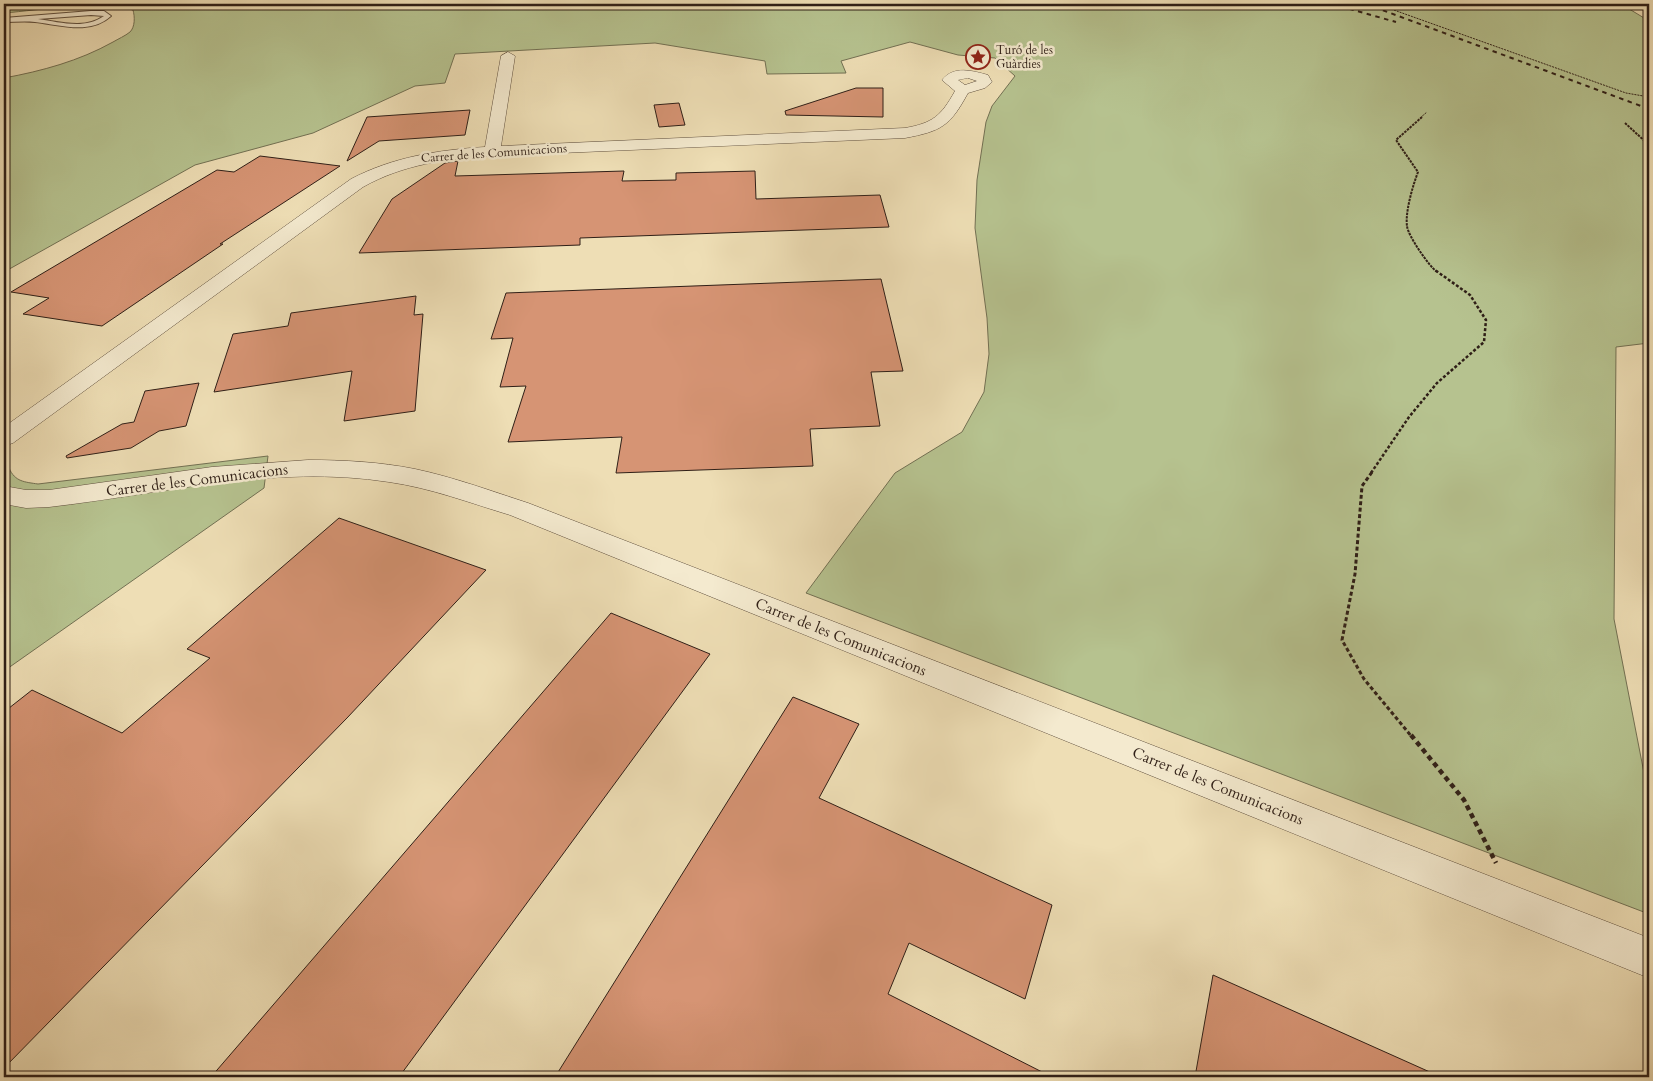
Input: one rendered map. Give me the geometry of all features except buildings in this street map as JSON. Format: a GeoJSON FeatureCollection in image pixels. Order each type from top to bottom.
{"type":"FeatureCollection","features":[{"type":"Feature","properties":{"kind":"street"},"geometry":{"type":"LineString","coordinates":[[492,151],[508,56]]}},
{"type":"Feature","properties":{"kind":"street","name":"Carrer de les Comunicacions"},"geometry":{"type":"LineString","coordinates":[[4,438],[367,177],[394,165],[424,157],[492,151],[905,133],[920,131],[941,123],[947,118],[963,90]]}},
{"type":"Feature","properties":{"kind":"street","name":"Carrer de les Comunicacions"},"geometry":{"type":"LineString","coordinates":[[4,495],[26,499],[58,497],[229,473],[301,468],[336,468],[370,471],[438,483],[519,509],[1649,958]]}},
{"type":"Feature","properties":{"kind":"lane"},"geometry":{"type":"LineString","coordinates":[[91,13],[104,13],[108,16],[95,23],[71,26],[34,20],[4,20],[91,13]]}},
{"type":"Feature","properties":{"kind":"path"},"geometry":{"type":"LineString","coordinates":[[1377,4],[1626,93],[1649,97]]}},
{"type":"Feature","properties":{"kind":"path"},"geometry":{"type":"LineString","coordinates":[[1428,112],[1396,140],[1418,172],[1412,188],[1407,227],[1430,266],[1470,295],[1486,320],[1484,342],[1437,383],[1409,417],[1362,486],[1355,574],[1342,640],[1364,679],[1464,800],[1518,906]]}},
{"type":"Feature","properties":{"kind":"path"},"geometry":{"type":"LineString","coordinates":[[1624,123],[1649,145]]}},
{"type":"Feature","properties":{"kind":"green space"},"geometry":{"type":"Polygon","coordinates":[[[4,4],[1621,4],[1649,21],[1649,343],[1616,347],[1614,619],[1644,773],[1649,776],[1649,914],[806,593],[895,473],[962,432],[984,392],[989,354],[987,318],[975,228],[977,180],[986,122],[992,106],[1015,76],[995,58],[958,55],[910,42],[841,61],[846,73],[767,74],[765,61],[655,43],[455,54],[445,83],[415,86],[313,133],[195,165],[4,272],[4,78],[32,72],[87,55],[130,32],[134,19],[133,10],[119,7],[87,6],[4,13],[4,4]]]}},
{"type":"Feature","properties":{"kind":"green space"},"geometry":{"type":"Polygon","coordinates":[[[268,456],[264,488],[4,671],[4,470],[9,468],[17,479],[38,484],[268,456]]]}},
{"type":"Feature","properties":{"kind":"railway"},"geometry":{"type":"LineString","coordinates":[[1332,4],[1396,22]]}},
{"type":"Feature","properties":{"kind":"railway"},"geometry":{"type":"LineString","coordinates":[[1366,4],[1649,109]]}},
{"type":"Feature","properties":{"kind":"place","name":"Turó de les Guàrdies"},"geometry":{"type":"Point","coordinates":[978,57]}}]}
